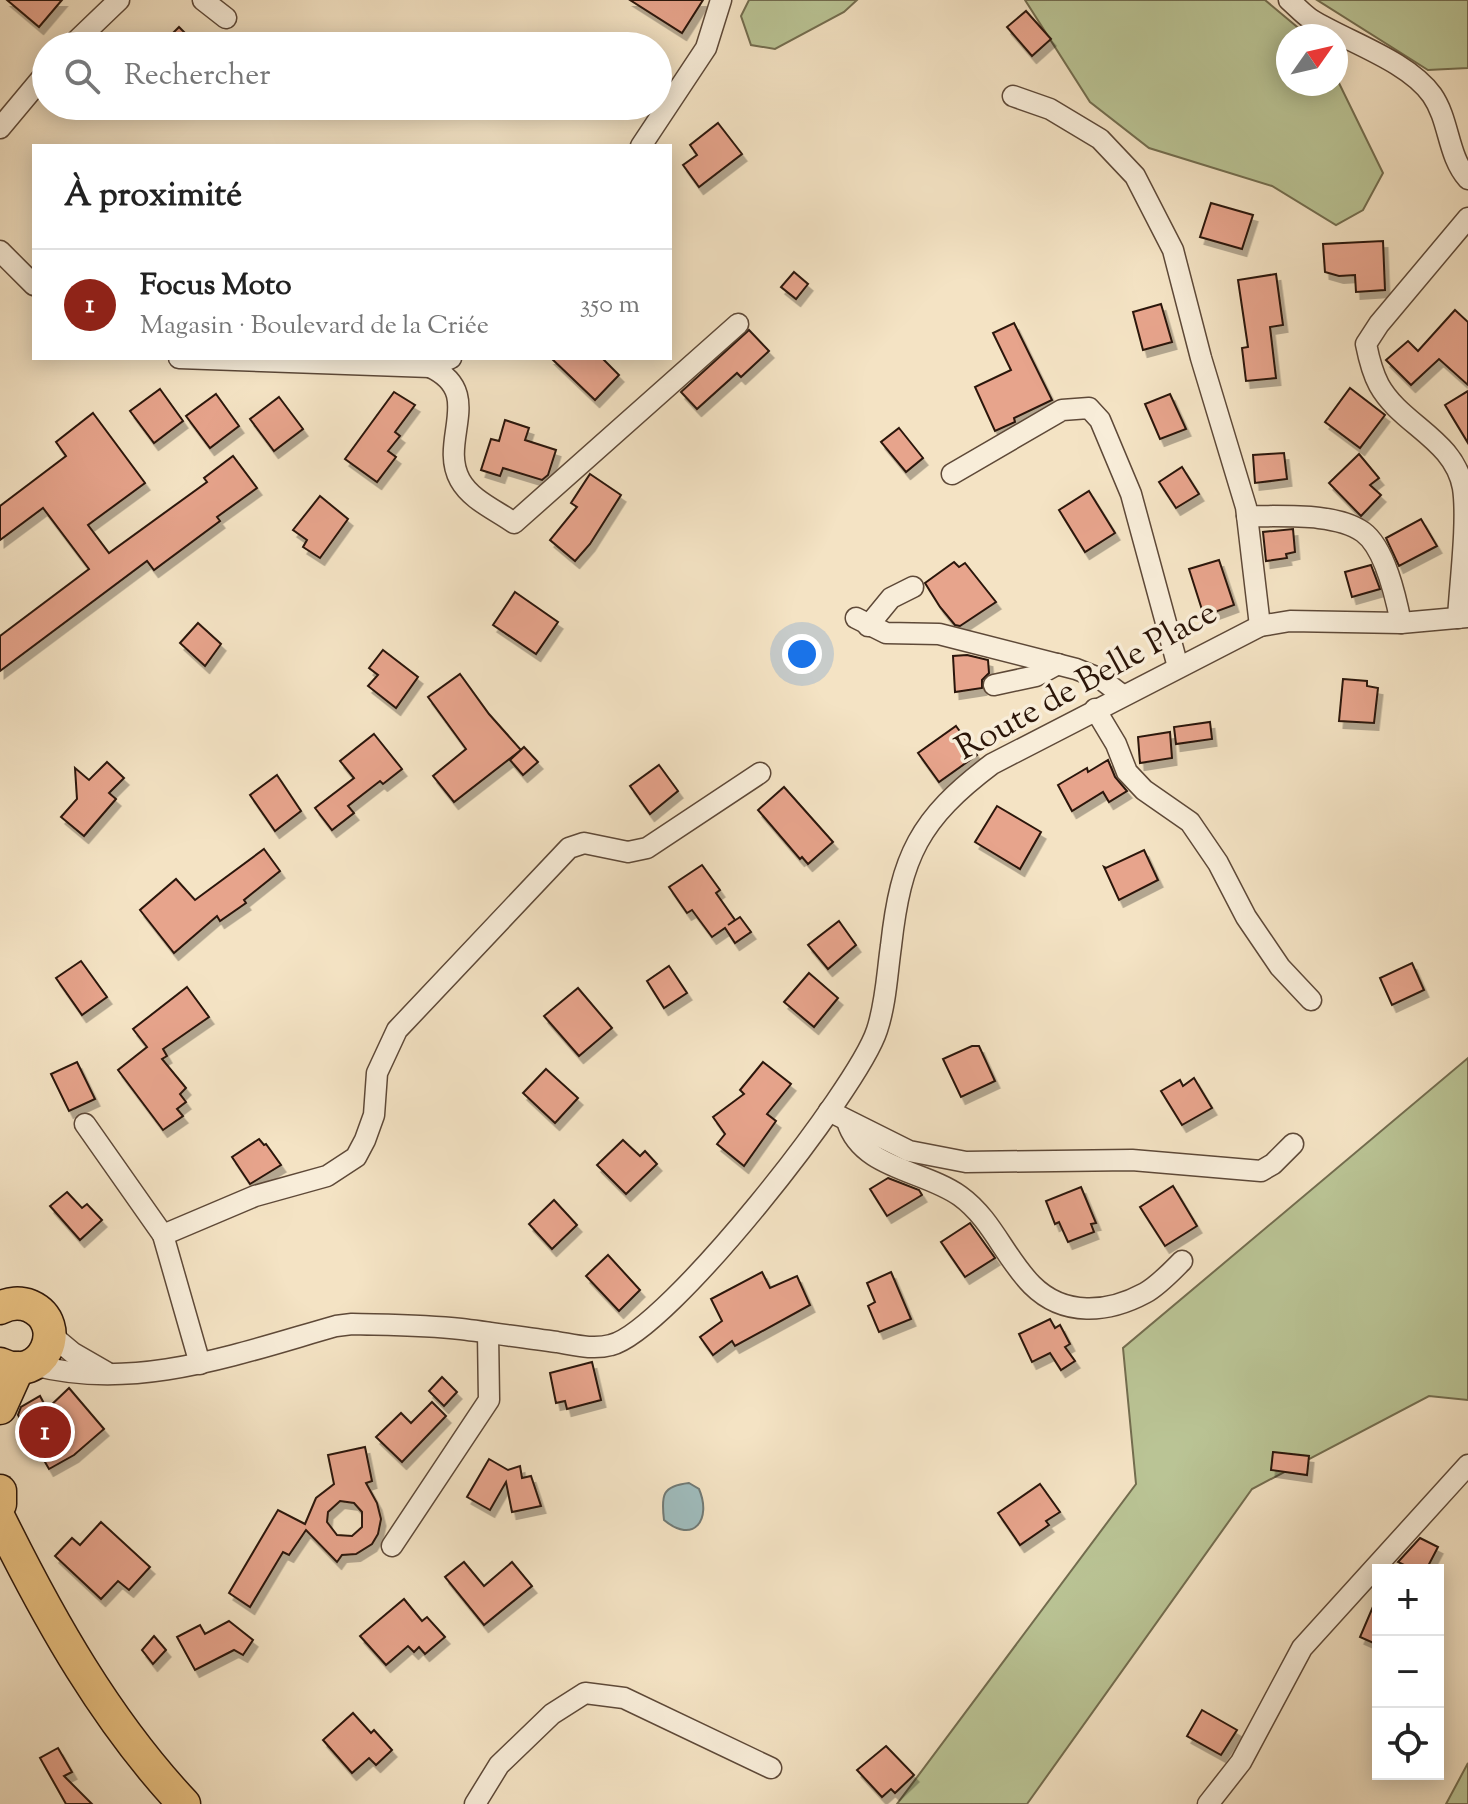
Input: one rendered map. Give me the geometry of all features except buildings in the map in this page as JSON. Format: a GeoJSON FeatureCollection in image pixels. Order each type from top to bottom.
{"type":"FeatureCollection","features":[{"type":"Feature","properties":{"kind":"main road"},"geometry":{"type":"LineString","coordinates":[[0,1408],[17,1366],[48,1348],[49,1333],[42,1315],[26,1304],[6,1298]]}},
{"type":"Feature","properties":{"kind":"main road"},"geometry":{"type":"LineString","coordinates":[[0,1491],[0,1504]]}},
{"type":"Feature","properties":{"kind":"main road"},"geometry":{"type":"LineString","coordinates":[[0,1520],[49,1616],[90,1682],[138,1749],[184,1804]]}},
{"type":"Feature","properties":{"kind":"street"},"geometry":{"type":"LineString","coordinates":[[86,32],[119,0]]}},
{"type":"Feature","properties":{"kind":"street"},"geometry":{"type":"LineString","coordinates":[[203,0],[226,18]]}},
{"type":"Feature","properties":{"kind":"street"},"geometry":{"type":"LineString","coordinates":[[672,99],[706,48],[721,0]]}},
{"type":"Feature","properties":{"kind":"street"},"geometry":{"type":"LineString","coordinates":[[1289,0],[1309,19],[1407,72],[1431,94],[1444,118],[1453,155],[1468,179]]}},
{"type":"Feature","properties":{"kind":"street"},"geometry":{"type":"LineString","coordinates":[[0,128],[32,90]]}},
{"type":"Feature","properties":{"kind":"street"},"geometry":{"type":"LineString","coordinates":[[1013,96],[1050,109],[1100,139],[1135,176],[1173,250],[1247,516],[1260,626]]}},
{"type":"Feature","properties":{"kind":"street"},"geometry":{"type":"LineString","coordinates":[[642,144],[658,120]]}},
{"type":"Feature","properties":{"kind":"street"},"geometry":{"type":"LineString","coordinates":[[1463,617],[1463,487],[1443,448],[1380,388],[1369,364],[1366,344],[1379,324],[1468,218]]}},
{"type":"Feature","properties":{"kind":"street"},"geometry":{"type":"LineString","coordinates":[[0,251],[32,283]]}},
{"type":"Feature","properties":{"kind":"street"},"geometry":{"type":"LineString","coordinates":[[312,360],[430,367],[444,374],[455,387],[459,404],[455,454],[458,477],[469,493],[514,523],[738,324]]}},
{"type":"Feature","properties":{"kind":"street"},"geometry":{"type":"LineString","coordinates":[[430,367],[446,360]]}},
{"type":"Feature","properties":{"kind":"street"},"geometry":{"type":"LineString","coordinates":[[952,474],[1062,410],[1089,408],[1100,420],[1131,494],[1178,667]]}},
{"type":"Feature","properties":{"kind":"street"},"geometry":{"type":"LineString","coordinates":[[1247,516],[1315,517],[1343,523],[1363,532],[1376,550],[1392,584],[1401,623]]}},
{"type":"Feature","properties":{"kind":"street"},"geometry":{"type":"LineString","coordinates":[[913,587],[891,598],[862,622],[886,633],[939,634],[1058,664],[1101,679],[1122,695]]}},
{"type":"Feature","properties":{"kind":"street","name":"Route de Belle Place"},"geometry":{"type":"LineString","coordinates":[[17,1366],[74,1374],[153,1373],[200,1364],[352,1324],[412,1325],[586,1347],[611,1345],[626,1339],[660,1312],[692,1280],[838,1116],[878,1029],[902,877],[914,846],[960,788],[992,764],[1260,626],[1290,621],[1401,623],[1463,617]]}},
{"type":"Feature","properties":{"kind":"street"},"geometry":{"type":"LineString","coordinates":[[994,685],[1036,676],[1058,664]]}},
{"type":"Feature","properties":{"kind":"street"},"geometry":{"type":"LineString","coordinates":[[1095,709],[1116,744],[1127,772],[1144,790],[1190,822],[1218,863],[1246,917],[1280,967],[1311,1000]]}},
{"type":"Feature","properties":{"kind":"street"},"geometry":{"type":"LineString","coordinates":[[163,1235],[255,1196],[327,1176],[356,1157],[374,1115],[377,1073],[397,1030],[569,848],[584,843],[628,852],[647,848],[760,773]]}},
{"type":"Feature","properties":{"kind":"street"},"geometry":{"type":"LineString","coordinates":[[838,1116],[909,1151],[966,1162],[1132,1160],[1261,1171],[1293,1144]]}},
{"type":"Feature","properties":{"kind":"street"},"geometry":{"type":"LineString","coordinates":[[838,1116],[851,1134],[876,1158],[957,1194],[976,1209],[1032,1285],[1068,1307],[1093,1310],[1147,1292],[1182,1261]]}},
{"type":"Feature","properties":{"kind":"street"},"geometry":{"type":"LineString","coordinates":[[85,1124],[163,1235],[200,1364]]}},
{"type":"Feature","properties":{"kind":"street"},"geometry":{"type":"LineString","coordinates":[[49,1333],[89,1364],[114,1375]]}},
{"type":"Feature","properties":{"kind":"street"},"geometry":{"type":"LineString","coordinates":[[392,1546],[489,1400],[488,1333]]}},
{"type":"Feature","properties":{"kind":"street"},"geometry":{"type":"LineString","coordinates":[[1208,1804],[1241,1762],[1302,1648],[1468,1465]]}},
{"type":"Feature","properties":{"kind":"street"},"geometry":{"type":"LineString","coordinates":[[475,1804],[499,1765],[552,1714],[585,1693],[624,1698],[771,1768]]}},
{"type":"Feature","properties":{"kind":"green space"},"geometry":{"type":"Polygon","coordinates":[[[749,0],[857,0],[844,12],[775,49],[751,45],[741,16],[749,0]]]}},
{"type":"Feature","properties":{"kind":"green space"},"geometry":{"type":"Polygon","coordinates":[[[1025,0],[1265,0],[1294,24],[1276,24],[1276,96],[1345,96],[1383,173],[1363,210],[1336,225],[1272,186],[1149,148],[1090,102],[1025,0]]]}},
{"type":"Feature","properties":{"kind":"green space"},"geometry":{"type":"Polygon","coordinates":[[[1317,0],[1468,0],[1468,68],[1428,70],[1317,0]]]}},
{"type":"Feature","properties":{"kind":"green space"},"geometry":{"type":"Polygon","coordinates":[[[1468,1058],[1468,1400],[1429,1396],[1252,1489],[1027,1804],[897,1804],[1136,1484],[1123,1348],[1468,1058]]]}},
{"type":"Feature","properties":{"kind":"green space"},"geometry":{"type":"Polygon","coordinates":[[[1468,1763],[1468,1804],[1446,1804],[1468,1763]]]}},
{"type":"Feature","properties":{"kind":"water"},"geometry":{"type":"Polygon","coordinates":[[[689,1483],[699,1489],[703,1510],[698,1525],[684,1530],[664,1520],[663,1498],[668,1489],[689,1483]]]}},
{"type":"Feature","properties":{"kind":"place","name":"Focus Moto"},"geometry":{"type":"Point","coordinates":[45,1432]}}]}
